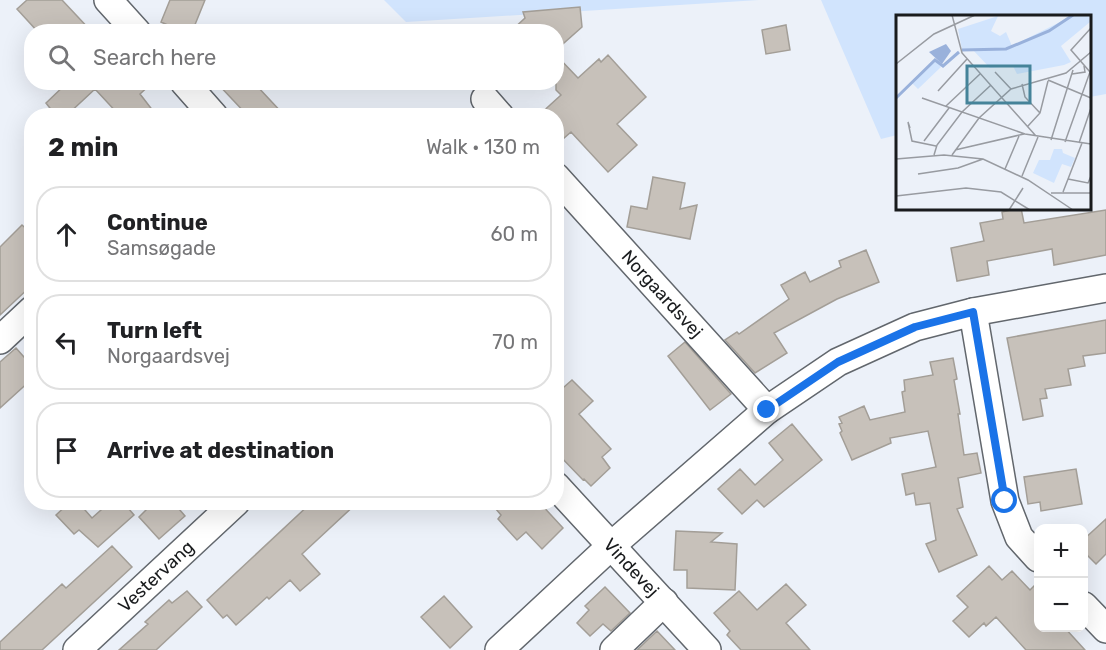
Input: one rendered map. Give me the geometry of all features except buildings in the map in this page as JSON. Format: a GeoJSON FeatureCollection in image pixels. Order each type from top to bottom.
{"type":"FeatureCollection","features":[{"type":"Feature","properties":{"kind":"street"},"geometry":{"type":"LineString","coordinates":[[108,0],[130,24]]}},
{"type":"Feature","properties":{"kind":"street"},"geometry":{"type":"LineString","coordinates":[[191,90],[207,108]]}},
{"type":"Feature","properties":{"kind":"street","name":"Norgaardsvej"},"geometry":{"type":"LineString","coordinates":[[564,186],[767,410]]}},
{"type":"Feature","properties":{"kind":"street"},"geometry":{"type":"LineString","coordinates":[[499,650],[612,545],[767,410],[838,362],[915,327],[973,312],[1106,288]]}},
{"type":"Feature","properties":{"kind":"street"},"geometry":{"type":"LineString","coordinates":[[973,312],[1005,501],[1019,537],[1034,554]]}},
{"type":"Feature","properties":{"kind":"street"},"geometry":{"type":"LineString","coordinates":[[0,340],[24,318]]}},
{"type":"Feature","properties":{"kind":"street","name":"Vindevej"},"geometry":{"type":"LineString","coordinates":[[564,494],[707,650]]}},
{"type":"Feature","properties":{"kind":"street","name":"Vestervang"},"geometry":{"type":"LineString","coordinates":[[77,650],[227,510]]}},
{"type":"Feature","properties":{"kind":"street"},"geometry":{"type":"LineString","coordinates":[[614,650],[664,602]]}},
{"type":"Feature","properties":{"kind":"street"},"geometry":{"type":"LineString","coordinates":[[1088,611],[1106,629]]}},
{"type":"Feature","properties":{"kind":"shaded area"},"geometry":{"type":"Polygon","coordinates":[[[384,0],[759,0],[406,22],[384,0]]]}},
{"type":"Feature","properties":{"kind":"shaded area"},"geometry":{"type":"Polygon","coordinates":[[[821,0],[1106,0],[1106,94],[1091,97],[1091,15],[896,15],[896,135],[881,139],[821,0]]]}},
{"type":"Feature","properties":{"kind":"route"},"geometry":{"type":"LineString","coordinates":[[767,410],[838,362],[915,327],[973,312],[1005,501]]}}]}
